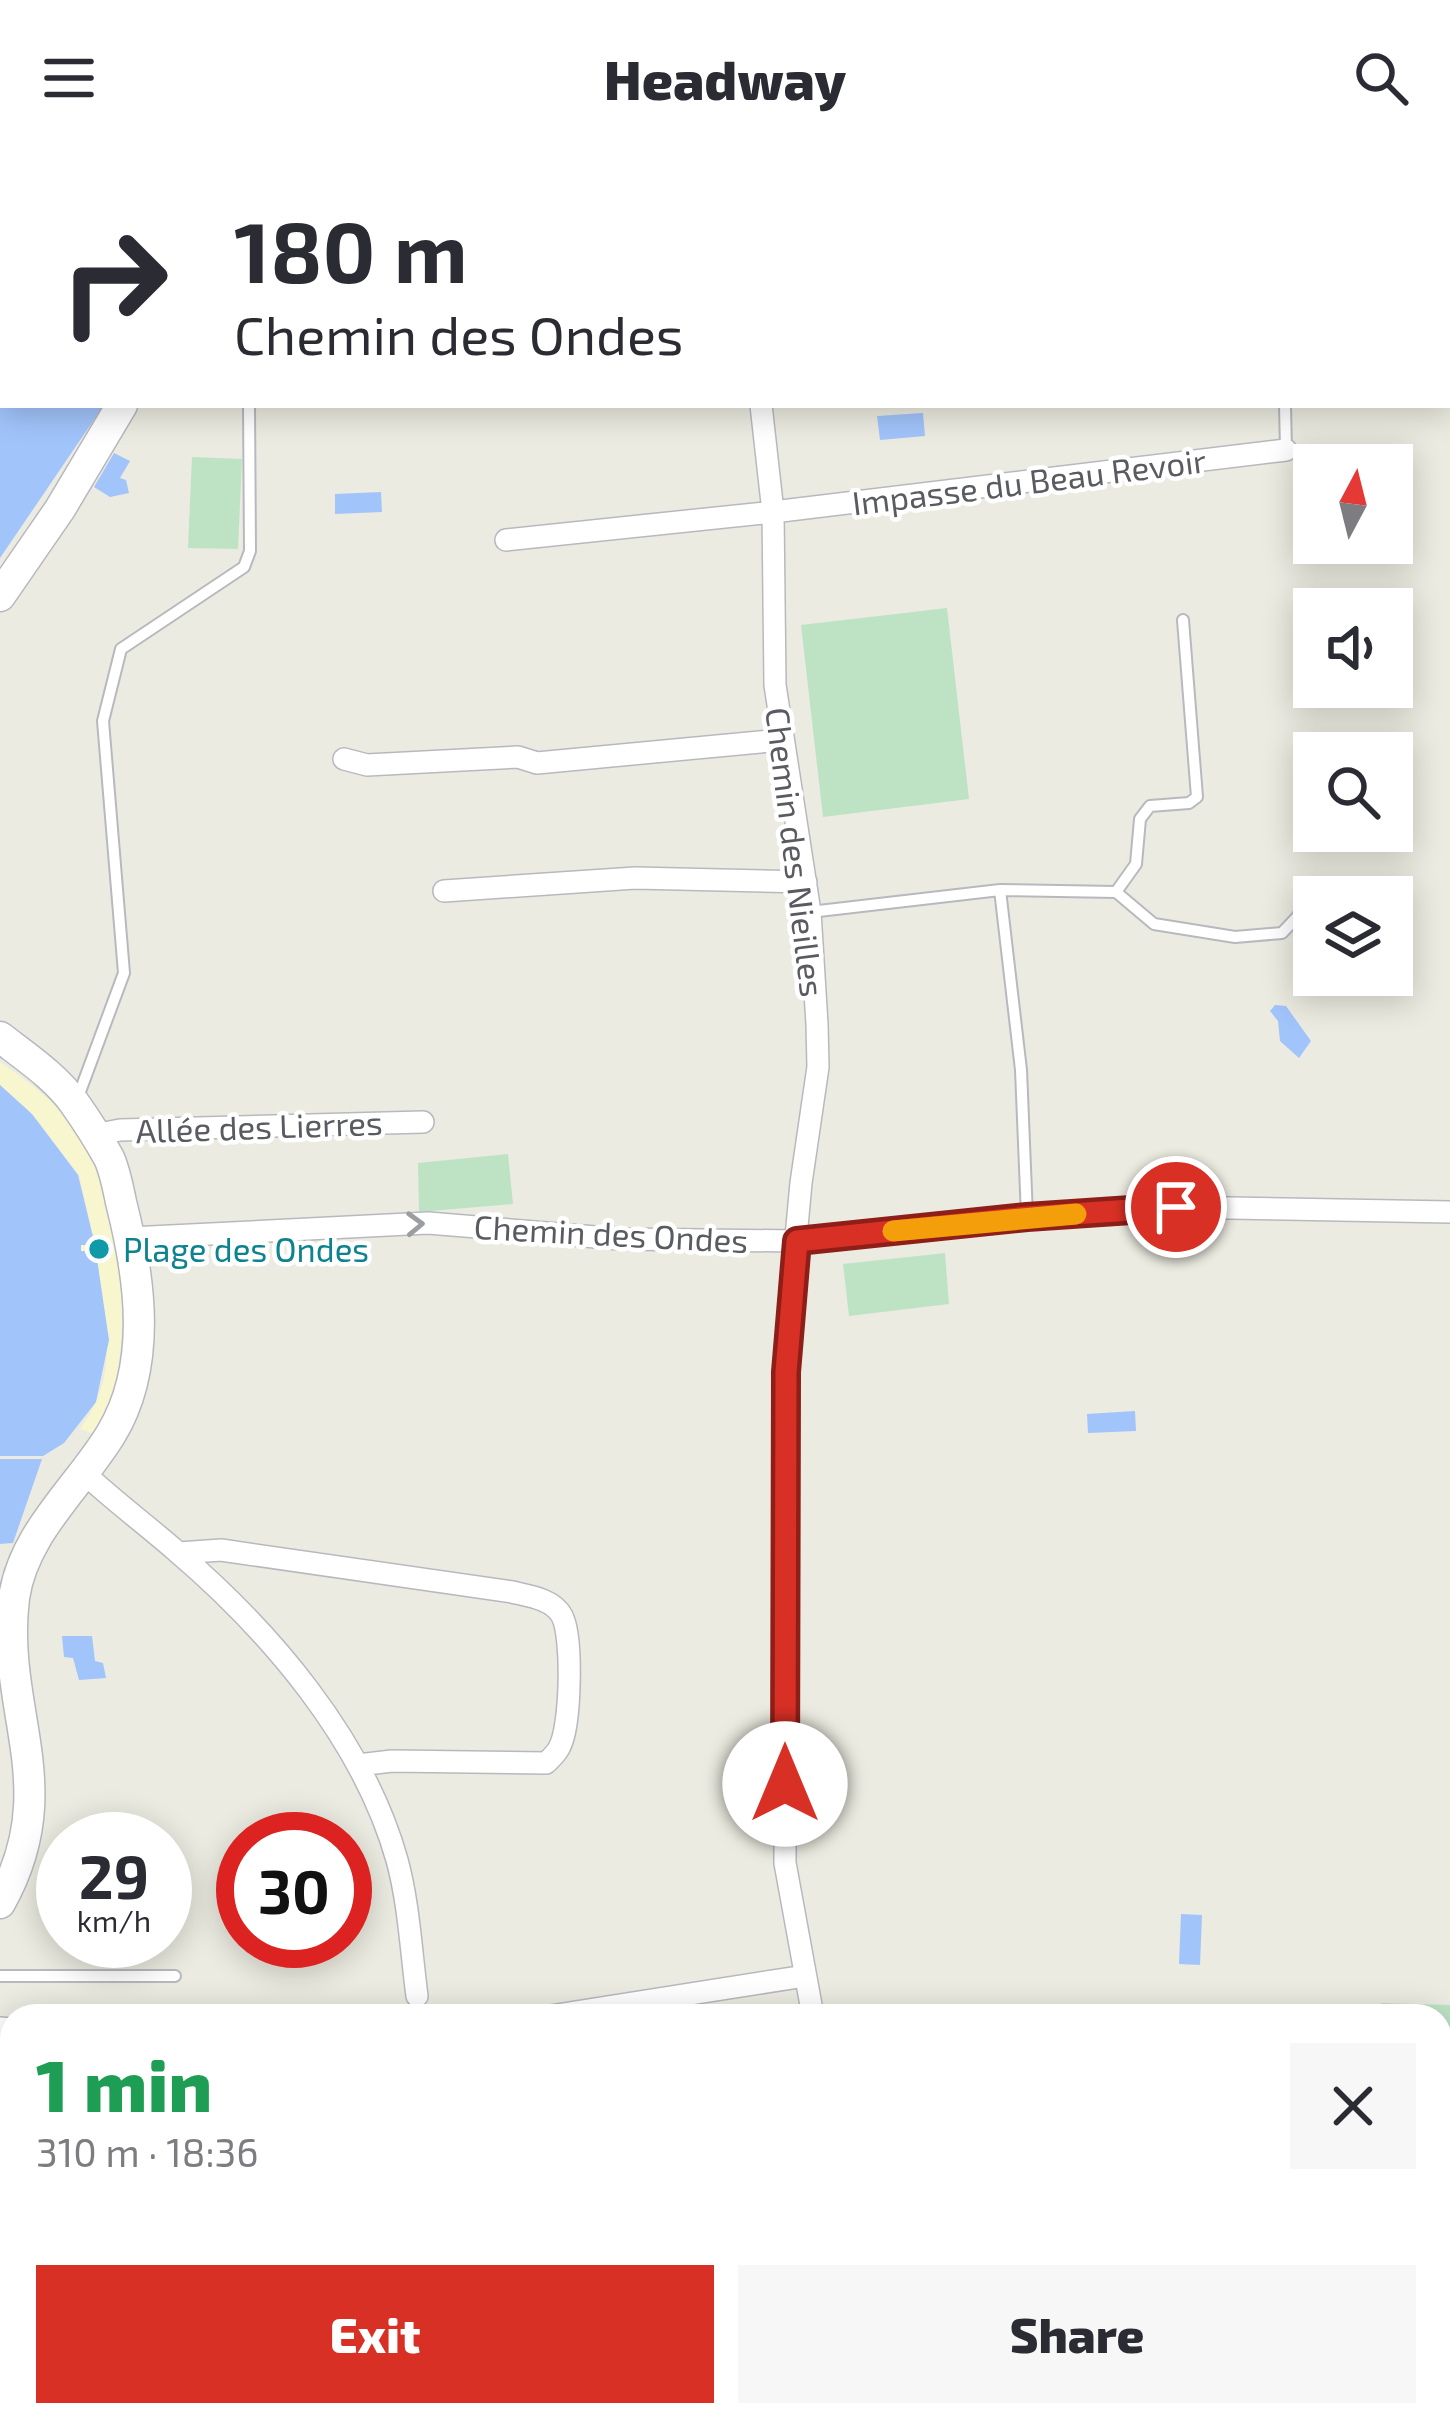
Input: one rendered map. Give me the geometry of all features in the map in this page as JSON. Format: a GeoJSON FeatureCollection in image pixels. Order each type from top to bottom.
{"type":"FeatureCollection","features":[{"type":"Feature","properties":{"kind":"street"},"geometry":{"type":"LineString","coordinates":[[0,596],[60,509],[120,408]]}},
{"type":"Feature","properties":{"kind":"street","name":"Chemin des Nieilles"},"geometry":{"type":"LineString","coordinates":[[761,408],[773,512],[775,685],[810,911],[818,1067],[801,1184],[787,1355],[785,1862],[811,2004]]}},
{"type":"Feature","properties":{"kind":"street","name":"Impasse du Beau Revoir"},"geometry":{"type":"LineString","coordinates":[[506,540],[1286,450]]}},
{"type":"Feature","properties":{"kind":"street"},"geometry":{"type":"LineString","coordinates":[[344,758],[367,765],[518,757],[536,763],[781,740]]}},
{"type":"Feature","properties":{"kind":"street"},"geometry":{"type":"LineString","coordinates":[[444,891],[635,878],[806,882]]}},
{"type":"Feature","properties":{"kind":"street"},"geometry":{"type":"LineString","coordinates":[[0,1037],[60,1086],[111,1162],[130,1238],[140,1334],[133,1389],[113,1432],[55,1507],[28,1555],[15,1592],[12,1628],[32,1790],[24,1851],[0,1903]]}},
{"type":"Feature","properties":{"kind":"street","name":"Allée des Lierres"},"geometry":{"type":"LineString","coordinates":[[94,1135],[120,1130],[424,1122]]}},
{"type":"Feature","properties":{"kind":"street","name":"Chemin des Ondes"},"geometry":{"type":"LineString","coordinates":[[130,1238],[428,1223],[620,1239],[797,1241],[1176,1207],[1450,1212]]}},
{"type":"Feature","properties":{"kind":"street"},"geometry":{"type":"LineString","coordinates":[[84,1473],[179,1553],[283,1656],[358,1765],[397,1859],[417,1996]]}},
{"type":"Feature","properties":{"kind":"street"},"geometry":{"type":"LineString","coordinates":[[179,1553],[221,1550],[512,1592],[547,1601],[561,1612],[567,1633],[567,1705],[561,1745],[547,1763],[392,1761],[358,1765]]}},
{"type":"Feature","properties":{"kind":"street"},"geometry":{"type":"LineString","coordinates":[[626,2004],[805,1976]]}},
{"type":"Feature","properties":{"kind":"lane"},"geometry":{"type":"LineString","coordinates":[[74,1103],[85,1085],[124,974],[103,721],[113,670],[121,650],[244,566],[250,551],[249,408]]}},
{"type":"Feature","properties":{"kind":"lane"},"geometry":{"type":"LineString","coordinates":[[1285,408],[1286,450]]}},
{"type":"Feature","properties":{"kind":"lane"},"geometry":{"type":"LineString","coordinates":[[1116,892],[1136,864],[1140,819],[1150,806],[1189,803],[1197,797],[1183,620]]}},
{"type":"Feature","properties":{"kind":"lane"},"geometry":{"type":"LineString","coordinates":[[1000,890],[1021,1070],[1027,1217]]}},
{"type":"Feature","properties":{"kind":"lane"},"geometry":{"type":"LineString","coordinates":[[810,911],[1000,890],[1116,892],[1154,924],[1235,937],[1282,933],[1293,921]]}},
{"type":"Feature","properties":{"kind":"lane"},"geometry":{"type":"LineString","coordinates":[[0,1976],[175,1976]]}},
{"type":"Feature","properties":{"kind":"green space"},"geometry":{"type":"Polygon","coordinates":[[[192,457],[242,459],[238,549],[188,548],[192,457]]]}},
{"type":"Feature","properties":{"kind":"green space"},"geometry":{"type":"Polygon","coordinates":[[[947,608],[969,799],[823,817],[801,625],[947,608]]]}},
{"type":"Feature","properties":{"kind":"green space"},"geometry":{"type":"Polygon","coordinates":[[[508,1154],[513,1204],[419,1212],[418,1163],[508,1154]]]}},
{"type":"Feature","properties":{"kind":"green space"},"geometry":{"type":"Polygon","coordinates":[[[945,1253],[949,1304],[849,1316],[843,1264],[945,1253]]]}},
{"type":"Feature","properties":{"kind":"sand","name":"Plage des Ondes"},"geometry":{"type":"Polygon","coordinates":[[[0,1062],[72,1123],[93,1153],[109,1196],[121,1266],[121,1344],[116,1380],[92,1433],[80,1429],[103,1384],[106,1342],[81,1252],[80,1245],[95,1244],[79,1175],[32,1114],[0,1085],[0,1062]]]}},
{"type":"Feature","properties":{"kind":"water"},"geometry":{"type":"Polygon","coordinates":[[[0,408],[102,408],[0,558],[0,408]]]}},
{"type":"Feature","properties":{"kind":"water"},"geometry":{"type":"Polygon","coordinates":[[[923,413],[925,436],[880,440],[877,416],[923,413]]]}},
{"type":"Feature","properties":{"kind":"water"},"geometry":{"type":"Polygon","coordinates":[[[114,453],[130,461],[120,478],[126,480],[129,493],[110,497],[94,487],[114,453]]]}},
{"type":"Feature","properties":{"kind":"water"},"geometry":{"type":"Polygon","coordinates":[[[381,492],[382,512],[335,514],[335,494],[381,492]]]}},
{"type":"Feature","properties":{"kind":"water"},"geometry":{"type":"Polygon","coordinates":[[[1275,1005],[1286,1006],[1311,1041],[1299,1058],[1280,1041],[1278,1021],[1270,1011],[1275,1005]]]}},
{"type":"Feature","properties":{"kind":"water"},"geometry":{"type":"Polygon","coordinates":[[[0,1085],[32,1114],[78,1175],[95,1245],[81,1245],[81,1251],[96,1252],[109,1340],[96,1402],[64,1443],[43,1456],[0,1456],[0,1085]]]}},
{"type":"Feature","properties":{"kind":"water"},"geometry":{"type":"Polygon","coordinates":[[[1135,1411],[1136,1431],[1088,1433],[1087,1414],[1135,1411]]]}},
{"type":"Feature","properties":{"kind":"water"},"geometry":{"type":"Polygon","coordinates":[[[0,1459],[42,1459],[13,1543],[0,1544],[0,1459]]]}},
{"type":"Feature","properties":{"kind":"water"},"geometry":{"type":"Polygon","coordinates":[[[62,1636],[92,1636],[95,1661],[103,1663],[106,1678],[79,1680],[73,1658],[64,1657],[62,1636]]]}},
{"type":"Feature","properties":{"kind":"water"},"geometry":{"type":"Polygon","coordinates":[[[1181,1914],[1202,1915],[1200,1965],[1179,1964],[1181,1914]]]}},
{"type":"Feature","properties":{"kind":"slow traffic"},"geometry":{"type":"LineString","coordinates":[[893,1231],[1076,1214]]}},
{"type":"Feature","properties":{"kind":"place","name":"Plage des Ondes"},"geometry":{"type":"Point","coordinates":[99,1249]}},
{"type":"Feature","properties":{"kind":"route"},"geometry":{"type":"LineString","coordinates":[[785,1784],[786,1372],[797,1241],[1176,1207]]}}]}
